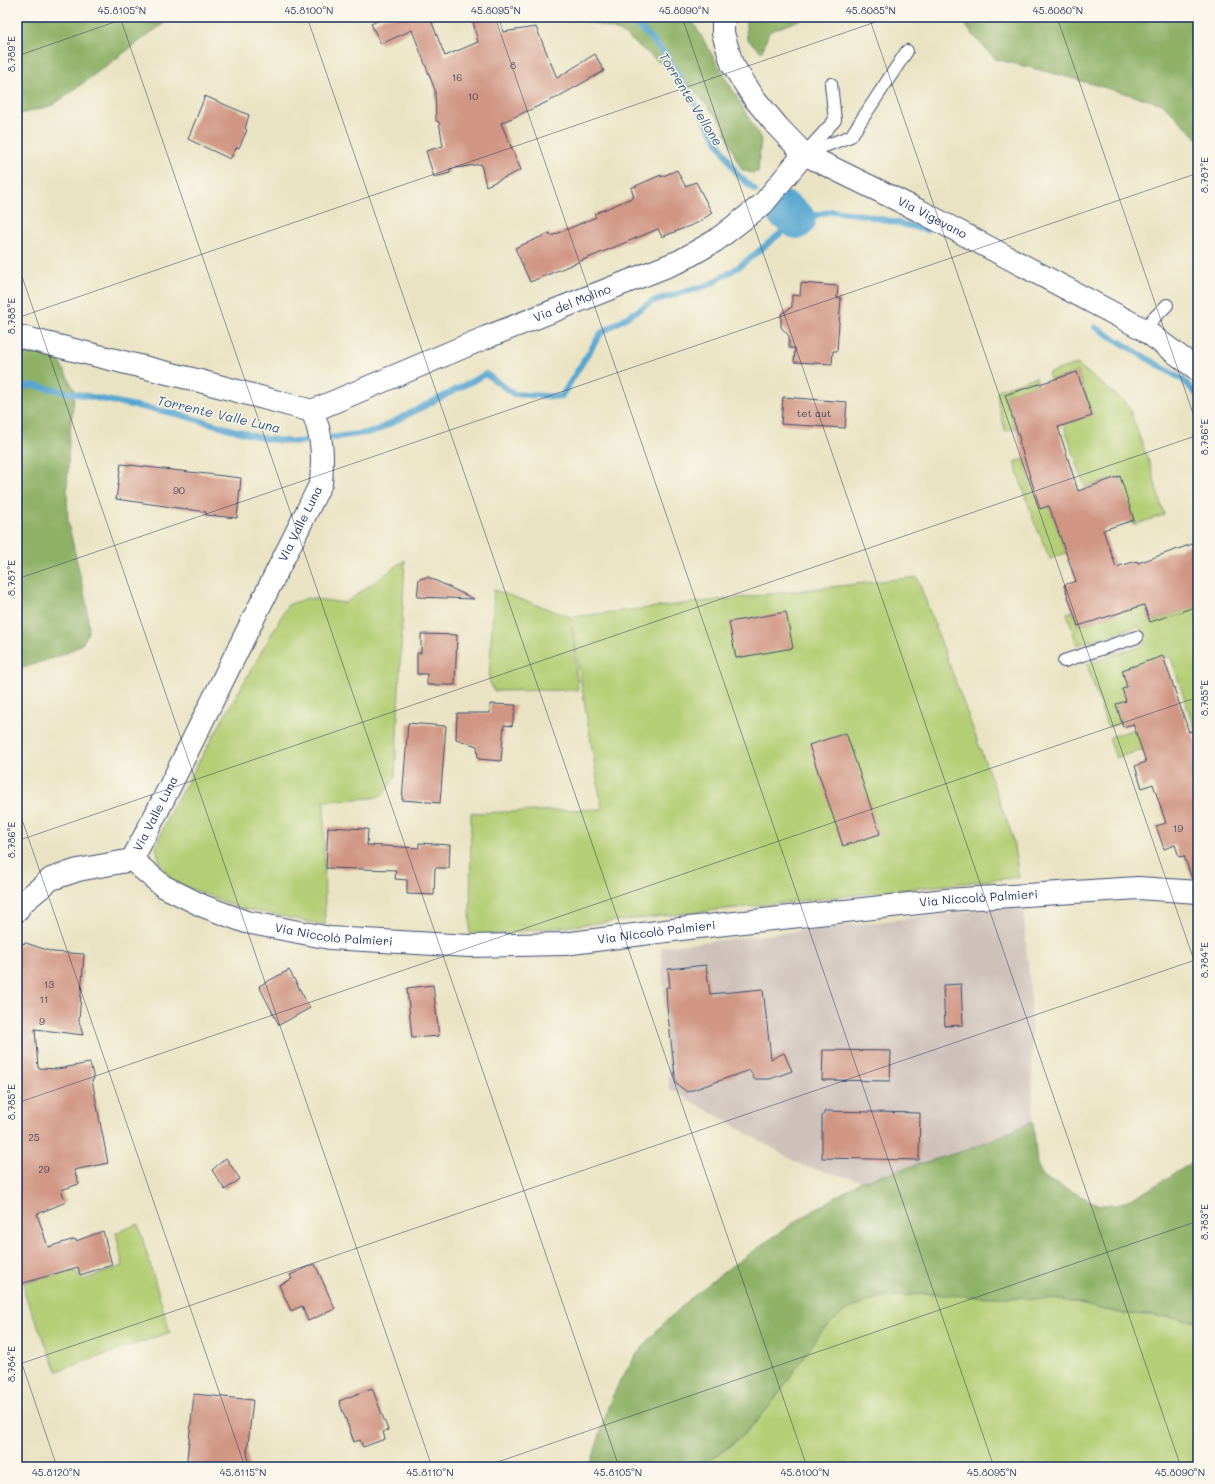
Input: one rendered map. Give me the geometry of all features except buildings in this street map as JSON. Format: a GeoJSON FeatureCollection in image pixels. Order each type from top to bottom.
{"type":"FeatureCollection","features":[{"type":"Feature","properties":{"kind":"street","name":"Via Vigevano"},"geometry":{"type":"LineString","coordinates":[[723,17],[723,33],[732,64],[754,98],[778,127],[804,154],[920,211],[1143,329],[1198,370]]}},
{"type":"Feature","properties":{"kind":"street","name":"Via del Molino"},"geometry":{"type":"LineString","coordinates":[[315,419],[487,337],[680,261],[715,241],[763,204],[804,154]]}},
{"type":"Feature","properties":{"kind":"street"},"geometry":{"type":"LineString","coordinates":[[17,336],[196,380],[315,419]]}},
{"type":"Feature","properties":{"kind":"street","name":"Via Valle Luna"},"geometry":{"type":"LineString","coordinates":[[132,860],[321,483],[323,459],[315,419]]}},
{"type":"Feature","properties":{"kind":"street"},"geometry":{"type":"LineString","coordinates":[[17,911],[22,903],[51,879],[78,870],[132,860]]}},
{"type":"Feature","properties":{"kind":"street","name":"Via Niccolò Palmieri"},"geometry":{"type":"LineString","coordinates":[[132,860],[163,886],[203,906],[246,922],[330,938],[469,946],[564,944],[689,928],[946,900],[1138,888],[1198,892]]}},
{"type":"Feature","properties":{"kind":"lane"},"geometry":{"type":"LineString","coordinates":[[804,154],[851,136],[908,51]]}},
{"type":"Feature","properties":{"kind":"lane"},"geometry":{"type":"LineString","coordinates":[[804,154],[834,120],[831,84]]}},
{"type":"Feature","properties":{"kind":"lane"},"geometry":{"type":"LineString","coordinates":[[1143,329],[1167,305]]}},
{"type":"Feature","properties":{"kind":"lane"},"geometry":{"type":"LineString","coordinates":[[1064,662],[1137,637]]}},
{"type":"Feature","properties":{"kind":"shaded area"},"geometry":{"type":"Polygon","coordinates":[[[1023,905],[1031,1000],[1033,1122],[967,1150],[862,1181],[803,1166],[669,1088],[661,947],[1023,905]]]}},
{"type":"Feature","properties":{"kind":"green space"},"geometry":{"type":"Polygon","coordinates":[[[17,17],[166,17],[163,24],[53,105],[17,115],[17,17]]]}},
{"type":"Feature","properties":{"kind":"green space"},"geometry":{"type":"Polygon","coordinates":[[[571,17],[690,17],[761,139],[758,172],[752,173],[742,170],[722,123],[693,89],[620,31],[571,17]]]}},
{"type":"Feature","properties":{"kind":"green space"},"geometry":{"type":"Polygon","coordinates":[[[745,17],[807,17],[769,32],[762,52],[747,39],[745,17]]]}},
{"type":"Feature","properties":{"kind":"green space"},"geometry":{"type":"Polygon","coordinates":[[[960,17],[1198,17],[1198,139],[1163,104],[1060,75],[995,59],[968,29],[960,17]]]}},
{"type":"Feature","properties":{"kind":"green space"},"geometry":{"type":"Polygon","coordinates":[[[17,352],[56,355],[75,391],[69,439],[67,495],[68,522],[87,606],[89,631],[83,643],[67,653],[17,670],[17,352]]]}},
{"type":"Feature","properties":{"kind":"green space"},"geometry":{"type":"Polygon","coordinates":[[[1077,364],[1128,405],[1151,468],[1164,515],[1133,525],[1131,521],[1134,520],[1119,477],[1085,487],[1064,425],[1092,415],[1078,372],[1050,380],[1048,373],[1077,364]]]}},
{"type":"Feature","properties":{"kind":"green space"},"geometry":{"type":"Polygon","coordinates":[[[1036,377],[1038,384],[1005,395],[1016,428],[1005,431],[998,405],[998,390],[1036,377]]]}},
{"type":"Feature","properties":{"kind":"green space"},"geometry":{"type":"Polygon","coordinates":[[[1024,459],[1040,508],[1049,506],[1066,553],[1050,559],[1033,519],[1014,462],[1024,459]]]}},
{"type":"Feature","properties":{"kind":"green space"},"geometry":{"type":"Polygon","coordinates":[[[405,560],[395,778],[383,795],[372,798],[324,801],[325,925],[240,908],[172,881],[161,865],[156,848],[168,816],[288,605],[307,598],[345,603],[405,560]]]}},
{"type":"Feature","properties":{"kind":"green space"},"geometry":{"type":"Polygon","coordinates":[[[917,577],[1012,835],[1019,877],[470,937],[471,813],[602,809],[572,627],[578,690],[494,691],[489,680],[494,590],[571,617],[917,577]]]}},
{"type":"Feature","properties":{"kind":"green space"},"geometry":{"type":"Polygon","coordinates":[[[1144,605],[1150,622],[1198,606],[1198,739],[1171,658],[1163,656],[1122,670],[1127,687],[1122,689],[1126,701],[1116,705],[1122,723],[1108,727],[1106,724],[1087,664],[1145,645],[1139,626],[1077,645],[1067,613],[1073,611],[1078,626],[1144,605]]]}},
{"type":"Feature","properties":{"kind":"green space"},"geometry":{"type":"Polygon","coordinates":[[[1135,729],[1147,746],[1141,748],[1142,750],[1116,758],[1110,742],[1110,737],[1135,729]]]}},
{"type":"Feature","properties":{"kind":"green space"},"geometry":{"type":"Polygon","coordinates":[[[1033,1122],[1037,1164],[1043,1177],[1099,1205],[1117,1205],[1143,1193],[1198,1159],[1198,1321],[1152,1315],[1124,1314],[1062,1300],[924,1294],[881,1297],[854,1307],[837,1317],[823,1330],[769,1407],[735,1442],[709,1460],[690,1467],[590,1467],[609,1404],[621,1379],[637,1354],[661,1326],[691,1298],[729,1268],[795,1222],[862,1181],[967,1150],[1033,1122]]]}},
{"type":"Feature","properties":{"kind":"green space"},"geometry":{"type":"Polygon","coordinates":[[[138,1224],[170,1332],[57,1371],[25,1295],[24,1283],[75,1271],[83,1280],[123,1266],[116,1233],[138,1224]]]}},
{"type":"Feature","properties":{"kind":"green space"},"geometry":{"type":"Polygon","coordinates":[[[924,1294],[1062,1300],[1124,1314],[1152,1315],[1198,1321],[1198,1467],[690,1467],[721,1453],[748,1431],[771,1404],[817,1337],[830,1323],[846,1310],[878,1298],[924,1294]]]}},
{"type":"Feature","properties":{"kind":"waterway","name":"Torrente Vellone"},"geometry":{"type":"LineString","coordinates":[[619,17],[640,27],[667,56],[737,174],[755,190]]}},
{"type":"Feature","properties":{"kind":"waterway","name":"Torrente Vellone"},"geometry":{"type":"LineString","coordinates":[[784,210],[797,220]]}},
{"type":"Feature","properties":{"kind":"waterway","name":"Torrente Valle Luna"},"geometry":{"type":"LineString","coordinates":[[17,389],[32,385],[181,415],[265,439],[297,442],[374,432],[486,374],[514,394],[561,397],[601,333],[653,301],[709,285],[740,266],[797,220],[832,211],[864,215],[927,230]]}},
{"type":"Feature","properties":{"kind":"waterway","name":"Torrente Valle Luna"},"geometry":{"type":"LineString","coordinates":[[1095,327],[1183,380],[1198,396]]}}]}
